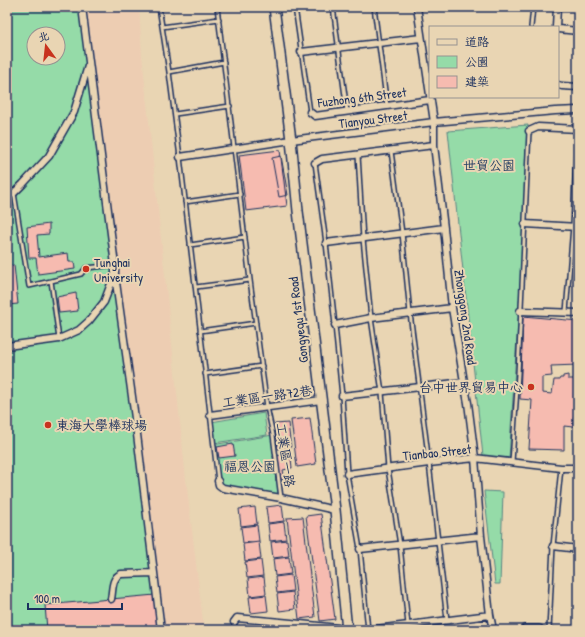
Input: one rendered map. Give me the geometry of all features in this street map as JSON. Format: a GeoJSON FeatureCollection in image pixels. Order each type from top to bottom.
{"type":"FeatureCollection","features":[{"type":"Feature","properties":{"kind":"street"},"geometry":{"type":"LineString","coordinates":[[82,7],[161,630]]}},
{"type":"Feature","properties":{"kind":"street","name":"Gongyequ 1st Road"},"geometry":{"type":"LineString","coordinates":[[274,7],[335,510],[347,630]]}},
{"type":"Feature","properties":{"kind":"street","name":"Zhonggong 2nd Road"},"geometry":{"type":"LineString","coordinates":[[417,7],[429,93]]}},
{"type":"Feature","properties":{"kind":"street"},"geometry":{"type":"LineString","coordinates":[[556,26],[557,7]]}},
{"type":"Feature","properties":{"kind":"street"},"geometry":{"type":"LineString","coordinates":[[559,29],[578,31]]}},
{"type":"Feature","properties":{"kind":"street"},"geometry":{"type":"LineString","coordinates":[[302,52],[421,38]]}},
{"type":"Feature","properties":{"kind":"street"},"geometry":{"type":"LineString","coordinates":[[7,197],[14,193],[49,156],[74,112],[89,63]]}},
{"type":"Feature","properties":{"kind":"street"},"geometry":{"type":"LineString","coordinates":[[559,85],[578,87]]}},
{"type":"Feature","properties":{"kind":"street","name":"Zhonggong 2nd Road"},"geometry":{"type":"LineString","coordinates":[[430,100],[434,122],[434,145],[452,308],[468,403],[475,458],[481,536],[490,615],[494,630]]}},
{"type":"Feature","properties":{"kind":"street","name":"Fuzhong 6th Street"},"geometry":{"type":"LineString","coordinates":[[310,112],[315,116],[430,100]]}},
{"type":"Feature","properties":{"kind":"street","name":"Tianyou Street"},"geometry":{"type":"LineString","coordinates":[[180,157],[291,140],[434,122],[578,110]]}},
{"type":"Feature","properties":{"kind":"street"},"geometry":{"type":"LineString","coordinates":[[529,131],[538,127],[577,129]]}},
{"type":"Feature","properties":{"kind":"street"},"geometry":{"type":"LineString","coordinates":[[315,163],[322,159],[434,145]]}},
{"type":"Feature","properties":{"kind":"street"},"geometry":{"type":"LineString","coordinates":[[525,224],[575,226]]}},
{"type":"Feature","properties":{"kind":"street"},"geometry":{"type":"LineString","coordinates":[[326,243],[444,228]]}},
{"type":"Feature","properties":{"kind":"street"},"geometry":{"type":"LineString","coordinates":[[7,346],[59,339],[79,330],[90,321],[104,302],[115,274]]}},
{"type":"Feature","properties":{"kind":"street"},"geometry":{"type":"LineString","coordinates":[[335,325],[371,318],[452,308]]}},
{"type":"Feature","properties":{"kind":"street"},"geometry":{"type":"LineString","coordinates":[[520,311],[578,313]]}},
{"type":"Feature","properties":{"kind":"street"},"geometry":{"type":"LineString","coordinates":[[342,396],[464,382]]}},
{"type":"Feature","properties":{"kind":"street","name":"工業區一路72巷"},"geometry":{"type":"LineString","coordinates":[[210,415],[321,400]]}},
{"type":"Feature","properties":{"kind":"street","name":"Tianbao Street"},"geometry":{"type":"LineString","coordinates":[[347,474],[475,458],[561,468],[578,468]]}},
{"type":"Feature","properties":{"kind":"street"},"geometry":{"type":"LineString","coordinates":[[218,481],[219,485],[223,488],[281,498]]}},
{"type":"Feature","properties":{"kind":"street","name":"工業區一路"},"geometry":{"type":"LineString","coordinates":[[281,498],[335,510]]}},
{"type":"Feature","properties":{"kind":"street"},"geometry":{"type":"LineString","coordinates":[[360,549],[481,536]]}},
{"type":"Feature","properties":{"kind":"street"},"geometry":{"type":"LineString","coordinates":[[553,546],[578,549]]}},
{"type":"Feature","properties":{"kind":"street"},"geometry":{"type":"LineString","coordinates":[[111,599],[114,580],[118,575],[154,573]]}},
{"type":"Feature","properties":{"kind":"street"},"geometry":{"type":"LineString","coordinates":[[368,630],[490,615]]}},
{"type":"Feature","properties":{"kind":"street"},"geometry":{"type":"LineString","coordinates":[[234,622],[237,618],[347,630]]}},
{"type":"Feature","properties":{"kind":"street"},"geometry":{"type":"LineString","coordinates":[[291,623],[292,630]]}},
{"type":"Feature","properties":{"kind":"street"},"geometry":{"type":"LineString","coordinates":[[525,630],[539,630]]}},
{"type":"Feature","properties":{"kind":"lane","name":"工業區一路72巷"},"geometry":{"type":"LineString","coordinates":[[159,7],[175,114],[210,415]]}},
{"type":"Feature","properties":{"kind":"lane"},"geometry":{"type":"LineString","coordinates":[[190,245],[245,237],[218,7]]}},
{"type":"Feature","properties":{"kind":"lane","name":"Fuzhong 6th Street"},"geometry":{"type":"LineString","coordinates":[[295,7],[310,112]]}},
{"type":"Feature","properties":{"kind":"lane"},"geometry":{"type":"LineString","coordinates":[[334,7],[347,111]]}},
{"type":"Feature","properties":{"kind":"lane"},"geometry":{"type":"LineString","coordinates":[[374,7],[386,106]]}},
{"type":"Feature","properties":{"kind":"lane"},"geometry":{"type":"LineString","coordinates":[[531,26],[533,7]]}},
{"type":"Feature","properties":{"kind":"lane"},"geometry":{"type":"LineString","coordinates":[[162,27],[219,20]]}},
{"type":"Feature","properties":{"kind":"lane"},"geometry":{"type":"LineString","coordinates":[[169,72],[224,62]]}},
{"type":"Feature","properties":{"kind":"lane"},"geometry":{"type":"LineString","coordinates":[[175,114],[230,106]]}},
{"type":"Feature","properties":{"kind":"lane"},"geometry":{"type":"LineString","coordinates":[[566,312],[575,226],[577,129]]}},
{"type":"Feature","properties":{"kind":"lane"},"geometry":{"type":"LineString","coordinates":[[512,462],[518,374],[529,131]]}},
{"type":"Feature","properties":{"kind":"lane"},"geometry":{"type":"LineString","coordinates":[[390,151],[402,233],[410,313],[439,540],[447,620]]}},
{"type":"Feature","properties":{"kind":"lane"},"geometry":{"type":"LineString","coordinates":[[358,154],[363,239],[371,318],[382,392],[388,469],[400,545],[408,624]]}},
{"type":"Feature","properties":{"kind":"lane"},"geometry":{"type":"LineString","coordinates":[[315,163],[335,325],[342,396],[347,474],[360,549],[368,630]]}},
{"type":"Feature","properties":{"kind":"lane"},"geometry":{"type":"LineString","coordinates":[[14,193],[28,286],[81,274],[86,268],[114,265]]}},
{"type":"Feature","properties":{"kind":"lane"},"geometry":{"type":"LineString","coordinates":[[185,202],[240,194]]}},
{"type":"Feature","properties":{"kind":"lane","name":"工業區一路"},"geometry":{"type":"LineString","coordinates":[[245,237],[281,498]]}},
{"type":"Feature","properties":{"kind":"lane"},"geometry":{"type":"LineString","coordinates":[[196,287],[250,280]]}},
{"type":"Feature","properties":{"kind":"lane"},"geometry":{"type":"LineString","coordinates":[[50,282],[59,339]]}},
{"type":"Feature","properties":{"kind":"lane"},"geometry":{"type":"LineString","coordinates":[[200,331],[256,323]]}},
{"type":"Feature","properties":{"kind":"lane"},"geometry":{"type":"LineString","coordinates":[[205,374],[262,366]]}},
{"type":"Feature","properties":{"kind":"lane"},"geometry":{"type":"LineString","coordinates":[[210,415],[218,481]]}},
{"type":"Feature","properties":{"kind":"lane"},"geometry":{"type":"LineString","coordinates":[[549,630],[553,546],[561,468]]}},
{"type":"Feature","properties":{"kind":"lane"},"geometry":{"type":"LineString","coordinates":[[234,622],[235,630]]}},
{"type":"Feature","properties":{"kind":"shaded area","name":"Tunghai University"},"geometry":{"type":"Polygon","coordinates":[[[7,7],[139,7],[142,55],[186,480],[204,630],[7,630],[7,7]]]}},
{"type":"Feature","properties":{"kind":"green space","name":"Tunghai University"},"geometry":{"type":"Polygon","coordinates":[[[7,7],[83,12],[160,630],[7,630],[7,7]]]}},
{"type":"Feature","properties":{"kind":"green space","name":"世貿公園"},"geometry":{"type":"Polygon","coordinates":[[[528,125],[523,245],[509,459],[483,456],[448,131],[528,125]]]}},
{"type":"Feature","properties":{"kind":"green space"},"geometry":{"type":"Polygon","coordinates":[[[264,413],[267,435],[214,443],[211,422],[264,413]]]}},
{"type":"Feature","properties":{"kind":"green space","name":"福恩公園"},"geometry":{"type":"Polygon","coordinates":[[[273,435],[281,498],[223,488],[218,481],[212,445],[273,435]]]}},
{"type":"Feature","properties":{"kind":"green space"},"geometry":{"type":"Polygon","coordinates":[[[484,491],[503,492],[500,584],[495,584],[484,491]]]}},
{"type":"Feature","properties":{"kind":"building"},"geometry":{"type":"Polygon","coordinates":[[[280,150],[287,206],[246,211],[239,155],[280,150]]]}},
{"type":"Feature","properties":{"kind":"building"},"geometry":{"type":"Polygon","coordinates":[[[281,156],[288,195],[279,197],[272,158],[281,156]]]}},
{"type":"Feature","properties":{"kind":"building"},"geometry":{"type":"Polygon","coordinates":[[[49,224],[49,234],[37,235],[39,257],[68,253],[69,262],[74,262],[75,269],[38,274],[36,258],[29,258],[27,227],[49,224]]]}},
{"type":"Feature","properties":{"kind":"building"},"geometry":{"type":"Polygon","coordinates":[[[14,265],[18,304],[7,305],[7,266],[14,265]]]}},
{"type":"Feature","properties":{"kind":"building"},"geometry":{"type":"Polygon","coordinates":[[[76,293],[78,311],[59,313],[57,297],[76,293]]]}},
{"type":"Feature","properties":{"kind":"building","name":"台中世界貿易中心"},"geometry":{"type":"Polygon","coordinates":[[[523,316],[578,321],[578,365],[551,366],[552,376],[542,377],[542,393],[552,394],[554,380],[559,380],[560,378],[563,378],[563,376],[568,375],[568,379],[575,379],[574,400],[578,400],[578,416],[574,416],[573,427],[564,426],[564,450],[529,449],[532,400],[520,399],[523,316]]]}},
{"type":"Feature","properties":{"kind":"building"},"geometry":{"type":"Polygon","coordinates":[[[310,418],[316,464],[297,467],[291,420],[310,418]]]}},
{"type":"Feature","properties":{"kind":"building"},"geometry":{"type":"Polygon","coordinates":[[[288,423],[291,448],[278,449],[275,424],[288,423]]]}},
{"type":"Feature","properties":{"kind":"building"},"geometry":{"type":"Polygon","coordinates":[[[233,444],[235,456],[219,458],[217,447],[233,444]]]}},
{"type":"Feature","properties":{"kind":"building"},"geometry":{"type":"Polygon","coordinates":[[[282,455],[283,459],[291,458],[292,468],[283,470],[285,479],[276,481],[273,456],[282,455]]]}},
{"type":"Feature","properties":{"kind":"building"},"geometry":{"type":"Polygon","coordinates":[[[282,505],[284,521],[268,523],[266,507],[282,505]]]}},
{"type":"Feature","properties":{"kind":"building"},"geometry":{"type":"Polygon","coordinates":[[[255,507],[257,524],[241,526],[239,509],[255,507]]]}},
{"type":"Feature","properties":{"kind":"building"},"geometry":{"type":"Polygon","coordinates":[[[321,514],[335,619],[320,621],[306,516],[321,514]]]}},
{"type":"Feature","properties":{"kind":"building"},"geometry":{"type":"Polygon","coordinates":[[[303,517],[315,617],[299,619],[287,518],[303,517]]]}},
{"type":"Feature","properties":{"kind":"building"},"geometry":{"type":"Polygon","coordinates":[[[284,522],[286,539],[270,541],[268,524],[284,522]]]}},
{"type":"Feature","properties":{"kind":"building"},"geometry":{"type":"Polygon","coordinates":[[[257,525],[259,541],[243,543],[241,527],[257,525]]]}},
{"type":"Feature","properties":{"kind":"building"},"geometry":{"type":"Polygon","coordinates":[[[287,540],[289,556],[273,558],[271,542],[287,540]]]}},
{"type":"Feature","properties":{"kind":"building"},"geometry":{"type":"Polygon","coordinates":[[[259,542],[261,559],[245,561],[243,544],[259,542]]]}},
{"type":"Feature","properties":{"kind":"building"},"geometry":{"type":"Polygon","coordinates":[[[289,557],[291,574],[275,576],[273,559],[289,557]]]}},
{"type":"Feature","properties":{"kind":"building"},"geometry":{"type":"Polygon","coordinates":[[[261,560],[263,576],[247,578],[245,562],[261,560]]]}},
{"type":"Feature","properties":{"kind":"building"},"geometry":{"type":"Polygon","coordinates":[[[291,575],[293,591],[277,593],[275,577],[291,575]]]}},
{"type":"Feature","properties":{"kind":"building"},"geometry":{"type":"Polygon","coordinates":[[[264,577],[266,594],[250,596],[248,579],[264,577]]]}},
{"type":"Feature","properties":{"kind":"building"},"geometry":{"type":"Polygon","coordinates":[[[293,592],[295,609],[279,611],[277,594],[293,592]]]}},
{"type":"Feature","properties":{"kind":"building"},"geometry":{"type":"Polygon","coordinates":[[[155,595],[159,630],[47,630],[45,605],[155,595]]]}},
{"type":"Feature","properties":{"kind":"building"},"geometry":{"type":"Polygon","coordinates":[[[266,595],[268,611],[251,613],[249,597],[266,595]]]}},
{"type":"Feature","properties":{"kind":"place","name":"Tunghai University"},"geometry":{"type":"Point","coordinates":[86,269]}},
{"type":"Feature","properties":{"kind":"place","name":"台中世界貿易中心"},"geometry":{"type":"Point","coordinates":[531,387]}},
{"type":"Feature","properties":{"kind":"place","name":"東海大學棒球場"},"geometry":{"type":"Point","coordinates":[48,425]}}]}
